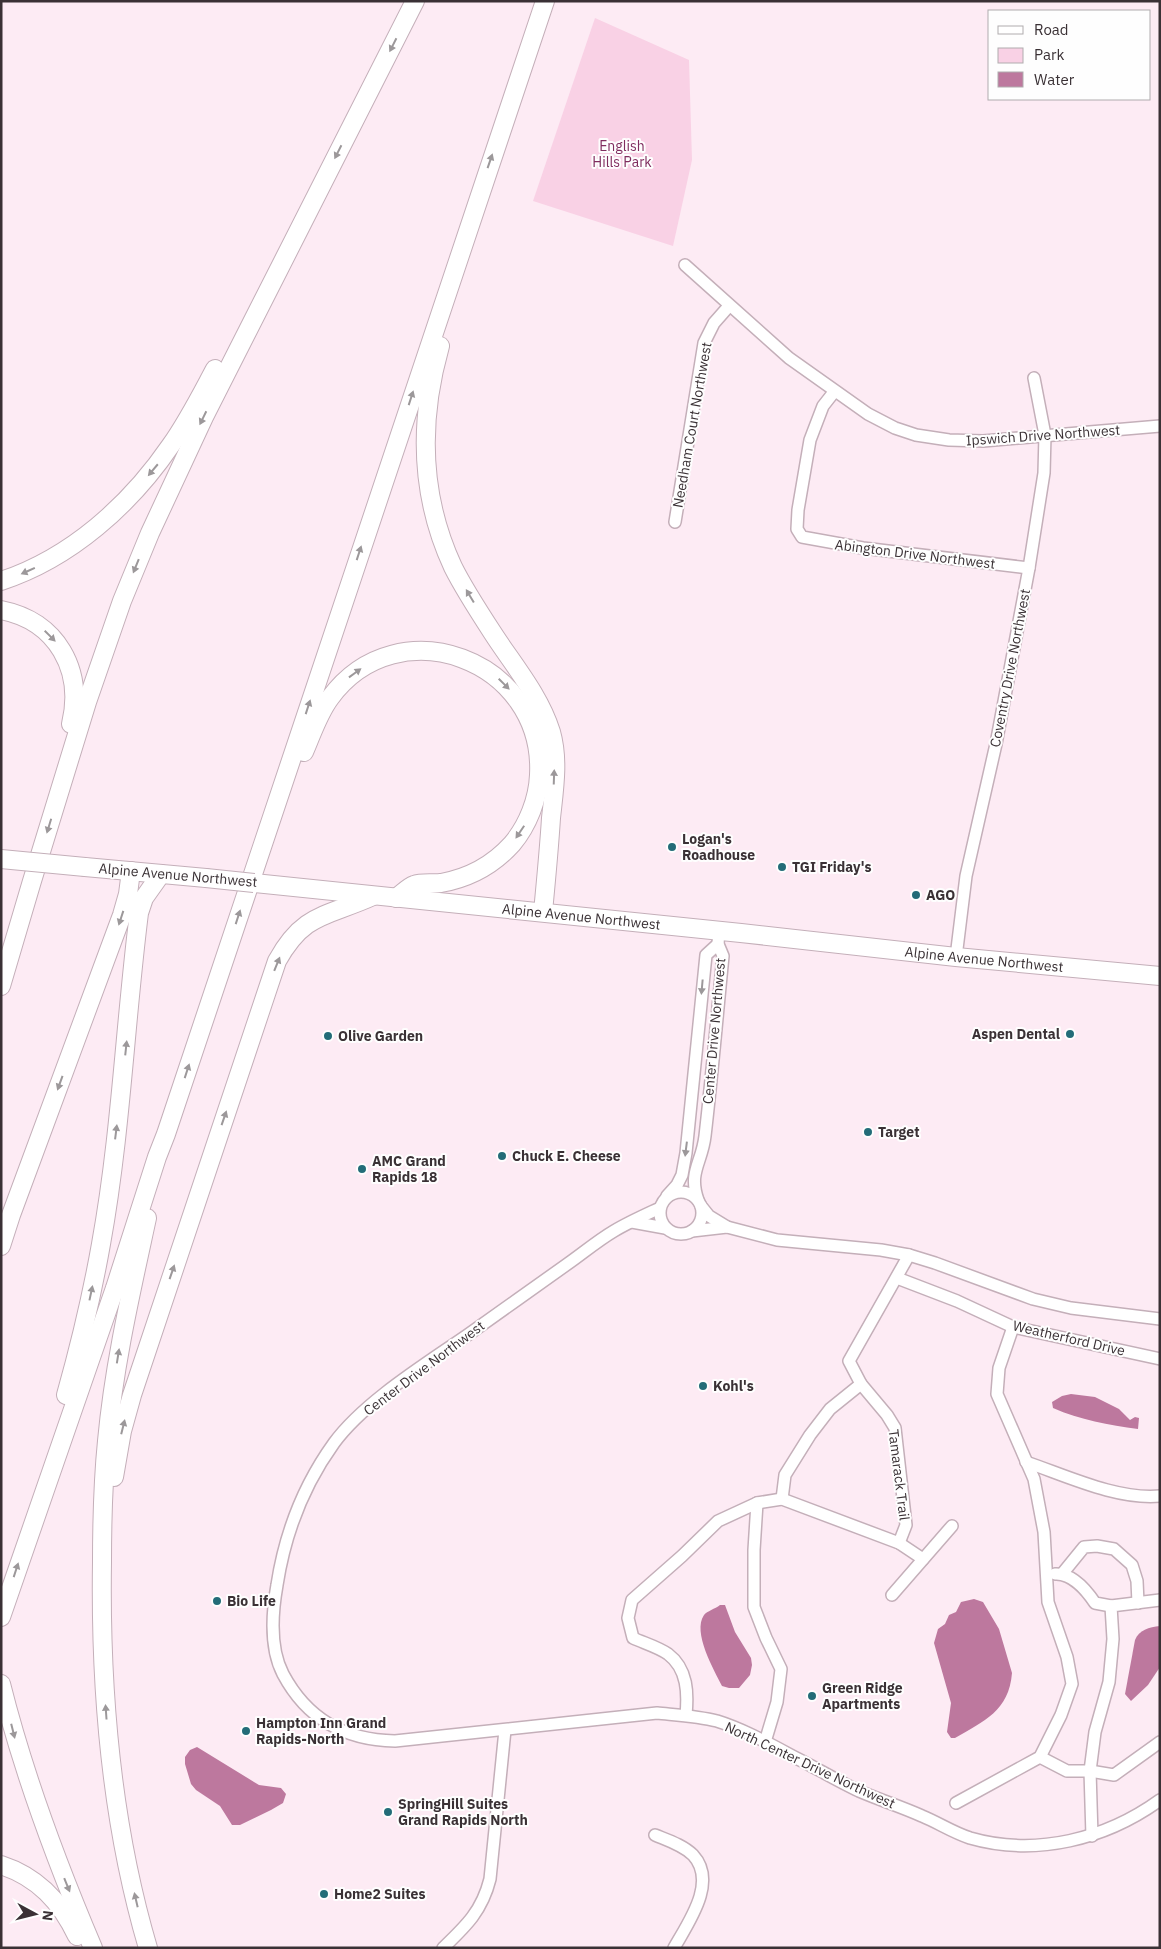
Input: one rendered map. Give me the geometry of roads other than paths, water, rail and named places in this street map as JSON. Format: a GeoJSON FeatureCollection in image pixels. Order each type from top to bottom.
{"type":"FeatureCollection","features":[{"type":"Feature","properties":{"kind":"highway"},"geometry":{"type":"LineString","coordinates":[[1,986],[104,652],[150,533],[180,464],[415,1]]}},
{"type":"Feature","properties":{"kind":"highway"},"geometry":{"type":"LineString","coordinates":[[1,1617],[166,1134],[479,193],[545,1]]}},
{"type":"Feature","properties":{"kind":"highway"},"geometry":{"type":"LineString","coordinates":[[479,193],[457,287],[439,346],[429,389],[425,430],[426,465],[436,520],[454,568],[496,637],[537,698],[551,734],[555,779],[543,912]]}},
{"type":"Feature","properties":{"kind":"highway"},"geometry":{"type":"LineString","coordinates":[[1,581],[23,574],[54,559],[76,543],[122,504],[153,470],[186,422],[268,273],[296,234]]}},
{"type":"Feature","properties":{"kind":"highway"},"geometry":{"type":"LineString","coordinates":[[1,610],[21,615],[37,624],[51,636],[63,652],[70,668],[75,690],[74,714],[67,742],[64,779]]}},
{"type":"Feature","properties":{"kind":"highway"},"geometry":{"type":"LineString","coordinates":[[270,819],[286,796],[319,716],[326,704],[344,682],[362,669],[379,660],[404,652],[426,651],[445,653],[463,658],[485,668],[500,678],[516,696],[529,716],[534,729],[540,763],[539,785],[533,807],[525,825],[513,843],[487,866],[456,880],[415,884],[396,898]]}},
{"type":"Feature","properties":{"kind":"highway","name":"Alpine Avenue Northwest"},"geometry":{"type":"LineString","coordinates":[[1,859],[543,912],[649,924],[719,938],[1160,976]]}},
{"type":"Feature","properties":{"kind":"highway"},"geometry":{"type":"LineString","coordinates":[[1,1246],[109,952],[128,894],[131,871]]}},
{"type":"Feature","properties":{"kind":"highway"},"geometry":{"type":"LineString","coordinates":[[48,1476],[52,1449],[82,1336],[101,1243],[120,1096],[140,912],[144,898],[161,874]]}},
{"type":"Feature","properties":{"kind":"highway"},"geometry":{"type":"LineString","coordinates":[[128,894],[138,882],[161,874]]}},
{"type":"Feature","properties":{"kind":"highway"},"geometry":{"type":"LineString","coordinates":[[102,1579],[115,1470],[132,1395],[277,961],[286,945],[308,922],[323,914],[350,907],[374,896]]}},
{"type":"Feature","properties":{"kind":"highway"},"geometry":{"type":"LineString","coordinates":[[148,1948],[126,1852],[111,1760],[103,1670],[103,1491],[114,1381],[132,1283],[162,1162],[166,1134]]}},
{"type":"Feature","properties":{"kind":"highway"},"geometry":{"type":"LineString","coordinates":[[1,1684],[15,1740],[43,1825],[93,1948]]}},
{"type":"Feature","properties":{"kind":"highway"},"geometry":{"type":"LineString","coordinates":[[1,1866],[24,1875],[52,1896],[70,1922],[83,1948]]}},
{"type":"Feature","properties":{"kind":"street","name":"Ipswich Drive Northwest"},"geometry":{"type":"LineString","coordinates":[[685,265],[789,358],[834,392],[868,414],[896,428],[916,435],[949,440],[983,441],[1160,426]]}},
{"type":"Feature","properties":{"kind":"street","name":"Needham Court Northwest"},"geometry":{"type":"LineString","coordinates":[[675,522],[704,343],[714,323],[729,306]]}},
{"type":"Feature","properties":{"kind":"street","name":"Coventry Drive Northwest"},"geometry":{"type":"LineString","coordinates":[[956,957],[966,876],[996,744],[1029,568],[1044,473],[1044,435],[1034,378]]}},
{"type":"Feature","properties":{"kind":"street","name":"Abington Drive Northwest"},"geometry":{"type":"LineString","coordinates":[[834,392],[823,406],[810,440],[798,510],[797,529],[802,536],[817,541],[863,548],[1029,568]]}},
{"type":"Feature","properties":{"kind":"street","name":"Center Drive Northwest"},"geometry":{"type":"LineString","coordinates":[[667,1196],[678,1185],[682,1175],[688,1140],[706,955],[719,938]]}},
{"type":"Feature","properties":{"kind":"street","name":"Center Drive Northwest"},"geometry":{"type":"LineString","coordinates":[[700,1203],[693,1178],[705,1140],[723,956],[719,938]]}},
{"type":"Feature","properties":{"kind":"street"},"geometry":{"type":"LineString","coordinates":[[666,1228],[660,1214],[660,1208],[667,1196],[680,1191],[687,1192],[700,1203],[709,1216],[727,1227],[778,1240],[881,1250],[909,1255],[1033,1299],[1071,1308],[1160,1319]]}},
{"type":"Feature","properties":{"kind":"street"},"geometry":{"type":"LineString","coordinates":[[692,1231],[701,1220],[700,1203]]}},
{"type":"Feature","properties":{"kind":"street","name":"Center Drive Northwest"},"geometry":{"type":"LineString","coordinates":[[624,1716],[395,1741],[372,1740],[354,1736],[312,1713],[292,1690],[279,1666],[272,1634],[273,1604],[290,1528],[304,1492],[335,1442],[355,1420],[409,1376],[614,1230],[660,1208]]}},
{"type":"Feature","properties":{"kind":"street"},"geometry":{"type":"LineString","coordinates":[[631,1223],[639,1222],[666,1228],[678,1234],[727,1227]]}},
{"type":"Feature","properties":{"kind":"street","name":"Tamarack Trail"},"geometry":{"type":"LineString","coordinates":[[899,1543],[906,1526],[895,1428],[888,1415],[861,1384],[850,1360],[909,1255]]}},
{"type":"Feature","properties":{"kind":"street","name":"Weatherford Drive"},"geometry":{"type":"LineString","coordinates":[[897,1278],[957,1301],[1013,1327],[1160,1359]]}},
{"type":"Feature","properties":{"kind":"street"},"geometry":{"type":"LineString","coordinates":[[956,1804],[1040,1757],[1061,1716],[1072,1684],[1067,1657],[1048,1602],[1041,1510],[1034,1479],[997,1394],[999,1368],[1013,1327]]}},
{"type":"Feature","properties":{"kind":"street"},"geometry":{"type":"LineString","coordinates":[[782,1498],[785,1476],[810,1435],[830,1408],[861,1384]]}},
{"type":"Feature","properties":{"kind":"street"},"geometry":{"type":"LineString","coordinates":[[1026,1462],[1097,1486],[1142,1497],[1160,1496]]}},
{"type":"Feature","properties":{"kind":"street"},"geometry":{"type":"LineString","coordinates":[[686,1715],[687,1685],[682,1670],[669,1655],[633,1638],[628,1618],[632,1600],[718,1521],[757,1503],[782,1498],[899,1543],[923,1559]]}},
{"type":"Feature","properties":{"kind":"street"},"geometry":{"type":"LineString","coordinates":[[757,1503],[754,1550],[754,1607],[781,1669],[776,1702],[765,1742]]}},
{"type":"Feature","properties":{"kind":"street"},"geometry":{"type":"LineString","coordinates":[[892,1596],[952,1526]]}},
{"type":"Feature","properties":{"kind":"street"},"geometry":{"type":"LineString","coordinates":[[1062,1574],[1084,1547],[1097,1546],[1114,1549],[1132,1565],[1137,1581],[1138,1602]]}},
{"type":"Feature","properties":{"kind":"street"},"geometry":{"type":"LineString","coordinates":[[1047,1574],[1062,1574],[1087,1591],[1095,1603],[1112,1606],[1160,1600]]}},
{"type":"Feature","properties":{"kind":"street"},"geometry":{"type":"LineString","coordinates":[[1092,1836],[1090,1771],[1095,1732],[1109,1682],[1113,1640],[1112,1606]]}},
{"type":"Feature","properties":{"kind":"street","name":"North Center Drive Northwest"},"geometry":{"type":"LineString","coordinates":[[624,1716],[657,1713],[686,1715],[717,1721],[765,1742],[860,1791],[925,1817],[947,1830],[999,1844],[1062,1844],[1092,1836],[1119,1826],[1160,1800]]}},
{"type":"Feature","properties":{"kind":"street"},"geometry":{"type":"LineString","coordinates":[[443,1948],[474,1917],[487,1891],[490,1879],[506,1730]]}},
{"type":"Feature","properties":{"kind":"street"},"geometry":{"type":"LineString","coordinates":[[1040,1757],[1067,1771],[1090,1771],[1114,1775],[1160,1742]]}},
{"type":"Feature","properties":{"kind":"street"},"geometry":{"type":"LineString","coordinates":[[655,1835],[678,1845],[693,1856],[700,1866],[702,1878],[699,1899],[674,1948]]}},
{"type":"Feature","properties":{"kind":"water"},"geometry":{"type":"Polygon","coordinates":[[[1071,1394],[1095,1397],[1119,1409],[1130,1420],[1135,1417],[1139,1418],[1138,1429],[1095,1422],[1053,1408],[1052,1402],[1062,1396],[1071,1394]]]}},
{"type":"Feature","properties":{"kind":"water"},"geometry":{"type":"Polygon","coordinates":[[[974,1599],[983,1602],[999,1629],[1012,1673],[1010,1686],[1006,1697],[993,1713],[966,1732],[951,1738],[947,1732],[951,1703],[934,1643],[938,1629],[945,1624],[949,1615],[956,1612],[961,1602],[974,1599]]]}},
{"type":"Feature","properties":{"kind":"water"},"geometry":{"type":"Polygon","coordinates":[[[720,1605],[725,1605],[735,1632],[751,1658],[750,1675],[739,1688],[722,1686],[702,1641],[701,1622],[704,1615],[720,1605]]]}},
{"type":"Feature","properties":{"kind":"water"},"geometry":{"type":"Polygon","coordinates":[[[1160,1626],[1160,1667],[1148,1685],[1131,1701],[1125,1694],[1135,1640],[1145,1630],[1160,1626]]]}},
{"type":"Feature","properties":{"kind":"water"},"geometry":{"type":"Polygon","coordinates":[[[197,1747],[259,1785],[281,1788],[286,1794],[283,1803],[240,1825],[232,1825],[220,1806],[196,1790],[191,1784],[185,1764],[185,1757],[190,1750],[197,1747]]]}},
{"type":"Feature","properties":{"kind":"place","name":"Logan's Roadhouse"},"geometry":{"type":"Point","coordinates":[672,847]}},
{"type":"Feature","properties":{"kind":"place","name":"TGI Friday's"},"geometry":{"type":"Point","coordinates":[782,867]}},
{"type":"Feature","properties":{"kind":"place","name":"AGO"},"geometry":{"type":"Point","coordinates":[916,895]}},
{"type":"Feature","properties":{"kind":"place","name":"Aspen Dental"},"geometry":{"type":"Point","coordinates":[1070,1034]}},
{"type":"Feature","properties":{"kind":"place","name":"Olive Garden"},"geometry":{"type":"Point","coordinates":[328,1036]}},
{"type":"Feature","properties":{"kind":"place","name":"Target"},"geometry":{"type":"Point","coordinates":[868,1132]}},
{"type":"Feature","properties":{"kind":"place","name":"Chuck E. Cheese"},"geometry":{"type":"Point","coordinates":[502,1156]}},
{"type":"Feature","properties":{"kind":"place","name":"AMC Grand Rapids 18"},"geometry":{"type":"Point","coordinates":[362,1169]}},
{"type":"Feature","properties":{"kind":"place","name":"Kohl's"},"geometry":{"type":"Point","coordinates":[703,1386]}},
{"type":"Feature","properties":{"kind":"place","name":"Bio Life"},"geometry":{"type":"Point","coordinates":[217,1601]}},
{"type":"Feature","properties":{"kind":"place","name":"Green Ridge Apartments"},"geometry":{"type":"Point","coordinates":[812,1696]}},
{"type":"Feature","properties":{"kind":"place","name":"Hampton Inn Grand Rapids-North"},"geometry":{"type":"Point","coordinates":[246,1731]}},
{"type":"Feature","properties":{"kind":"place","name":"SpringHill Suites Grand Rapids North"},"geometry":{"type":"Point","coordinates":[388,1812]}},
{"type":"Feature","properties":{"kind":"place","name":"Home2 Suites"},"geometry":{"type":"Point","coordinates":[324,1894]}},
{"type":"Feature","properties":{"kind":"park label","name":"English Hills Park"},"geometry":{"type":"Point","coordinates":[622,154]}}]}
